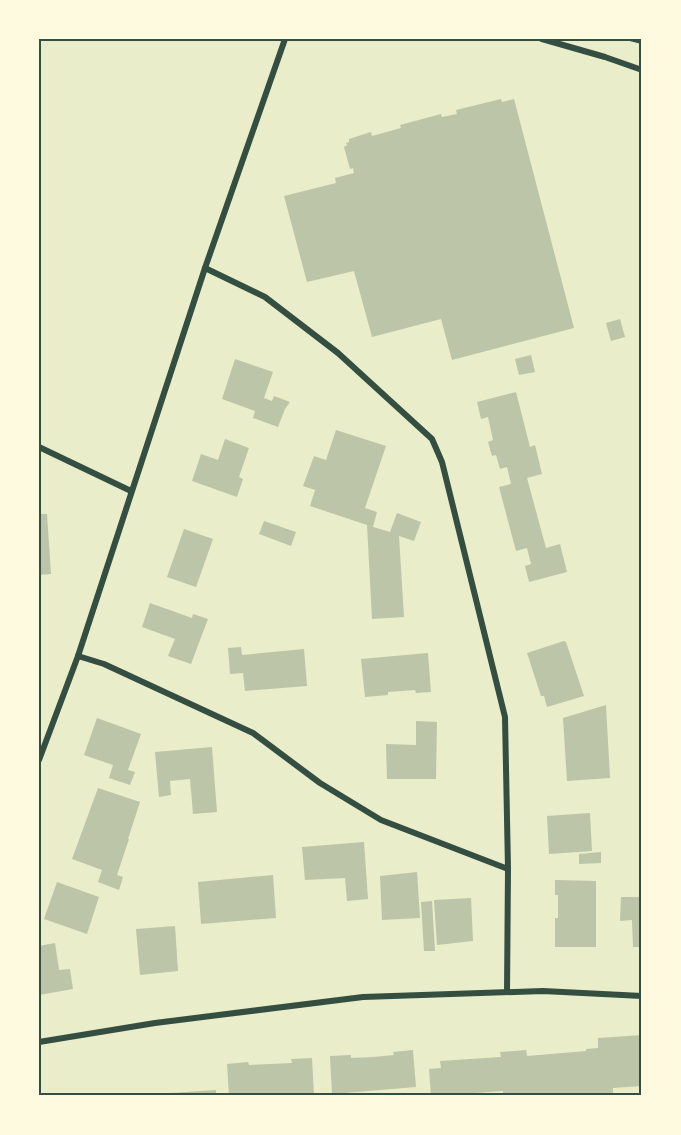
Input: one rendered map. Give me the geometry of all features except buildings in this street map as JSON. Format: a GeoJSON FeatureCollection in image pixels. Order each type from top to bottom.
{"type":"FeatureCollection","features":[{"type":"Feature","properties":{"kind":"street"},"geometry":{"type":"LineString","coordinates":[[39,760],[78,656],[205,268],[285,39]]}},
{"type":"Feature","properties":{"kind":"street"},"geometry":{"type":"LineString","coordinates":[[542,39],[642,70]]}},
{"type":"Feature","properties":{"kind":"street"},"geometry":{"type":"LineString","coordinates":[[205,268],[265,297],[338,352],[432,439],[442,462],[505,717],[508,869],[507,992]]}},
{"type":"Feature","properties":{"kind":"street"},"geometry":{"type":"LineString","coordinates":[[39,447],[131,491]]}},
{"type":"Feature","properties":{"kind":"street"},"geometry":{"type":"LineString","coordinates":[[78,656],[104,664],[253,733],[320,783],[381,820],[508,869]]}},
{"type":"Feature","properties":{"kind":"street"},"geometry":{"type":"LineString","coordinates":[[39,1042],[155,1023],[363,997],[543,991],[642,996]]}},
{"type":"Feature","properties":{"kind":"path"},"geometry":{"type":"LineString","coordinates":[[630,39],[642,42]]}}]}
